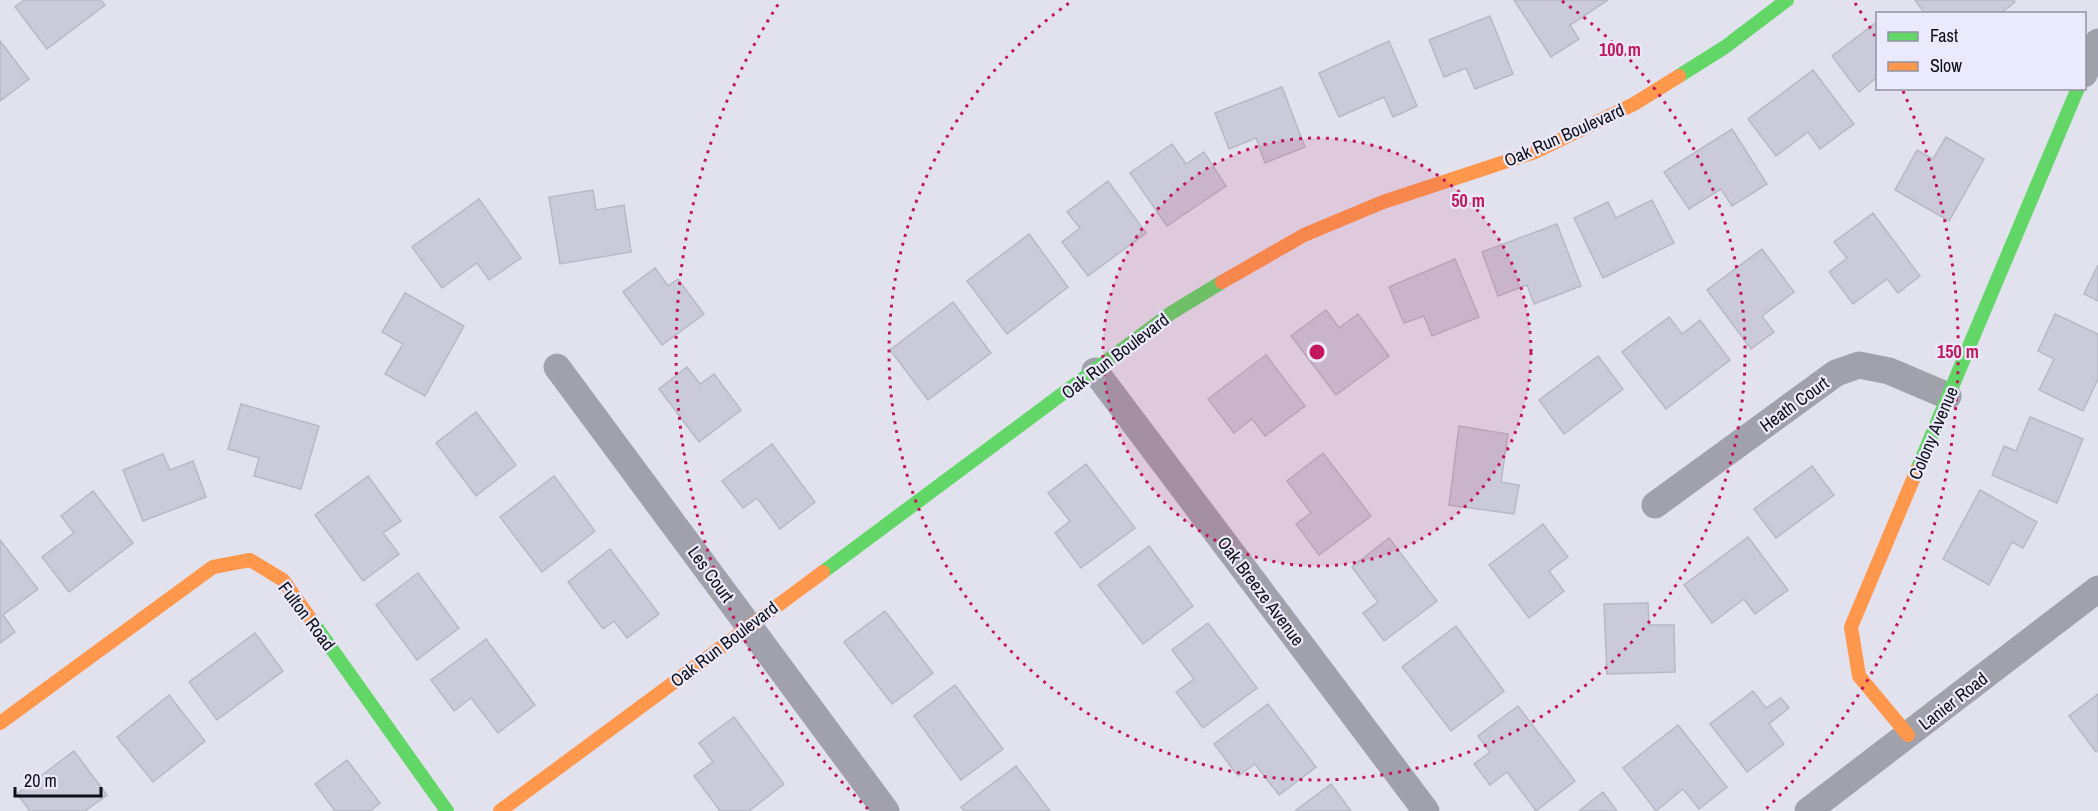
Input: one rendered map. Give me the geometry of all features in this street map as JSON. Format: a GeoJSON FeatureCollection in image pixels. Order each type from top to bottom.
{"type":"FeatureCollection","features":[{"type":"Feature","properties":{"kind":"street","name":"Oak Run Boulevard"},"geometry":{"type":"LineString","coordinates":[[500,811],[1171,314],[1246,267],[1285,246],[1383,202],[1535,152],[1634,104],[1725,46],[1787,0]]}},
{"type":"Feature","properties":{"kind":"street"},"geometry":{"type":"LineString","coordinates":[[2086,72],[2098,42]]}},
{"type":"Feature","properties":{"kind":"street","name":"Colony Avenue"},"geometry":{"type":"LineString","coordinates":[[1908,735],[1859,676],[1851,627],[2077,90]]}},
{"type":"Feature","properties":{"kind":"street","name":"Heath Court"},"geometry":{"type":"LineString","coordinates":[[1655,505],[1836,373],[1859,365],[1889,371],[1948,396]]}},
{"type":"Feature","properties":{"kind":"street","name":"Les Court"},"geometry":{"type":"LineString","coordinates":[[557,367],[886,811]]}},
{"type":"Feature","properties":{"kind":"street","name":"Oak Breeze Avenue"},"geometry":{"type":"LineString","coordinates":[[1095,371],[1426,811]]}},
{"type":"Feature","properties":{"kind":"street","name":"Fulton Road"},"geometry":{"type":"LineString","coordinates":[[0,723],[213,567],[250,560],[283,580],[447,811]]}},
{"type":"Feature","properties":{"kind":"street","name":"Lanier Road"},"geometry":{"type":"LineString","coordinates":[[1808,811],[2098,589]]}},
{"type":"Feature","properties":{"kind":"building"},"geometry":{"type":"Polygon","coordinates":[[[24,0],[101,0],[105,5],[47,49],[15,7],[24,0]]]}},
{"type":"Feature","properties":{"kind":"building"},"geometry":{"type":"Polygon","coordinates":[[[1514,0],[1608,0],[1570,25],[1579,39],[1551,57],[1514,0]]]}},
{"type":"Feature","properties":{"kind":"building"},"geometry":{"type":"Polygon","coordinates":[[[1915,0],[2013,0],[2015,2],[2002,12],[1924,12],[1915,0]]]}},
{"type":"Feature","properties":{"kind":"building"},"geometry":{"type":"Polygon","coordinates":[[[1490,16],[1513,74],[1475,89],[1466,68],[1444,77],[1429,40],[1490,16]]]}},
{"type":"Feature","properties":{"kind":"building"},"geometry":{"type":"Polygon","coordinates":[[[1876,23],[1876,80],[1859,92],[1832,56],[1876,23]]]}},
{"type":"Feature","properties":{"kind":"building"},"geometry":{"type":"Polygon","coordinates":[[[0,41],[29,79],[0,101],[0,41]]]}},
{"type":"Feature","properties":{"kind":"building"},"geometry":{"type":"Polygon","coordinates":[[[1389,41],[1417,106],[1393,117],[1384,97],[1339,117],[1319,73],[1389,41]]]}},
{"type":"Feature","properties":{"kind":"building"},"geometry":{"type":"Polygon","coordinates":[[[1813,70],[1854,124],[1820,149],[1808,132],[1776,156],[1748,119],[1813,70]]]}},
{"type":"Feature","properties":{"kind":"building"},"geometry":{"type":"Polygon","coordinates":[[[1282,87],[1305,147],[1265,163],[1256,138],[1229,149],[1215,113],[1282,87]]]}},
{"type":"Feature","properties":{"kind":"building"},"geometry":{"type":"Polygon","coordinates":[[[1732,129],[1767,184],[1732,206],[1721,189],[1689,209],[1664,172],[1732,129]]]}},
{"type":"Feature","properties":{"kind":"building"},"geometry":{"type":"Polygon","coordinates":[[[1946,137],[1984,159],[1949,221],[1895,190],[1917,150],[1933,159],[1946,137]]]}},
{"type":"Feature","properties":{"kind":"building"},"geometry":{"type":"Polygon","coordinates":[[[1172,144],[1186,164],[1204,152],[1226,186],[1167,226],[1130,173],[1172,144]]]}},
{"type":"Feature","properties":{"kind":"building"},"geometry":{"type":"Polygon","coordinates":[[[1108,181],[1146,233],[1088,276],[1062,242],[1080,228],[1067,212],[1108,181]]]}},
{"type":"Feature","properties":{"kind":"building"},"geometry":{"type":"Polygon","coordinates":[[[593,190],[596,210],[624,205],[631,252],[560,264],[549,197],[593,190]]]}},
{"type":"Feature","properties":{"kind":"building"},"geometry":{"type":"Polygon","coordinates":[[[479,199],[521,258],[489,280],[477,263],[442,288],[412,247],[479,199]]]}},
{"type":"Feature","properties":{"kind":"building"},"geometry":{"type":"Polygon","coordinates":[[[1652,200],[1674,243],[1603,278],[1574,218],[1608,202],[1616,218],[1652,200]]]}},
{"type":"Feature","properties":{"kind":"building"},"geometry":{"type":"Polygon","coordinates":[[[1873,213],[1920,276],[1898,293],[1887,279],[1853,304],[1829,272],[1847,258],[1834,242],[1873,213]]]}},
{"type":"Feature","properties":{"kind":"building"},"geometry":{"type":"Polygon","coordinates":[[[1557,224],[1581,286],[1534,304],[1527,285],[1498,296],[1482,252],[1557,224]]]}},
{"type":"Feature","properties":{"kind":"building"},"geometry":{"type":"Polygon","coordinates":[[[1029,234],[1068,287],[1007,334],[967,281],[1029,234]]]}},
{"type":"Feature","properties":{"kind":"building"},"geometry":{"type":"Polygon","coordinates":[[[1762,249],[1794,292],[1762,316],[1774,332],[1751,349],[1707,290],[1762,249]]]}},
{"type":"Feature","properties":{"kind":"building"},"geometry":{"type":"Polygon","coordinates":[[[1455,259],[1479,317],[1432,336],[1424,316],[1404,323],[1389,287],[1455,259]]]}},
{"type":"Feature","properties":{"kind":"building"},"geometry":{"type":"Polygon","coordinates":[[[2098,265],[2098,301],[2084,294],[2098,265]]]}},
{"type":"Feature","properties":{"kind":"building"},"geometry":{"type":"Polygon","coordinates":[[[655,268],[668,286],[678,279],[704,314],[662,345],[623,292],[655,268]]]}},
{"type":"Feature","properties":{"kind":"building"},"geometry":{"type":"Polygon","coordinates":[[[405,293],[464,326],[425,396],[385,374],[403,344],[382,332],[405,293]]]}},
{"type":"Feature","properties":{"kind":"building"},"geometry":{"type":"Polygon","coordinates":[[[953,302],[991,353],[928,400],[890,350],[953,302]]]}},
{"type":"Feature","properties":{"kind":"building"},"geometry":{"type":"Polygon","coordinates":[[[1326,310],[1339,328],[1358,314],[1389,356],[1336,395],[1291,336],[1326,310]]]}},
{"type":"Feature","properties":{"kind":"building"},"geometry":{"type":"Polygon","coordinates":[[[2055,314],[2098,334],[2098,379],[2083,411],[2039,390],[2054,359],[2038,351],[2055,314]]]}},
{"type":"Feature","properties":{"kind":"building"},"geometry":{"type":"Polygon","coordinates":[[[1669,317],[1682,334],[1700,320],[1730,360],[1666,409],[1622,352],[1669,317]]]}},
{"type":"Feature","properties":{"kind":"building"},"geometry":{"type":"Polygon","coordinates":[[[1266,355],[1305,406],[1265,436],[1252,419],[1234,433],[1208,399],[1266,355]]]}},
{"type":"Feature","properties":{"kind":"building"},"geometry":{"type":"Polygon","coordinates":[[[1598,356],[1623,389],[1564,434],[1539,400],[1598,356]]]}},
{"type":"Feature","properties":{"kind":"building"},"geometry":{"type":"Polygon","coordinates":[[[687,367],[700,384],[714,374],[741,410],[699,442],[659,389],[687,367]]]}},
{"type":"Feature","properties":{"kind":"building"},"geometry":{"type":"Polygon","coordinates":[[[241,404],[319,426],[301,489],[254,476],[259,458],[228,449],[241,404]]]}},
{"type":"Feature","properties":{"kind":"building"},"geometry":{"type":"Polygon","coordinates":[[[476,412],[516,465],[476,496],[436,443],[476,412]]]}},
{"type":"Feature","properties":{"kind":"building"},"geometry":{"type":"Polygon","coordinates":[[[2030,417],[2083,439],[2057,503],[1992,475],[2004,446],[2016,451],[2030,417]]]}},
{"type":"Feature","properties":{"kind":"building"},"geometry":{"type":"Polygon","coordinates":[[[1459,426],[1508,434],[1501,482],[1519,485],[1514,514],[1449,505],[1459,426]]]}},
{"type":"Feature","properties":{"kind":"building"},"geometry":{"type":"Polygon","coordinates":[[[772,444],[815,502],[780,529],[757,498],[743,508],[722,481],[772,444]]]}},
{"type":"Feature","properties":{"kind":"building"},"geometry":{"type":"Polygon","coordinates":[[[1323,453],[1371,516],[1319,555],[1296,524],[1311,513],[1287,481],[1323,453]]]}},
{"type":"Feature","properties":{"kind":"building"},"geometry":{"type":"Polygon","coordinates":[[[163,454],[170,470],[193,461],[206,497],[143,521],[123,470],[163,454]]]}},
{"type":"Feature","properties":{"kind":"building"},"geometry":{"type":"Polygon","coordinates":[[[1086,464],[1135,528],[1081,568],[1055,533],[1070,521],[1048,493],[1086,464]]]}},
{"type":"Feature","properties":{"kind":"building"},"geometry":{"type":"Polygon","coordinates":[[[1812,466],[1834,495],[1776,538],[1754,509],[1812,466]]]}},
{"type":"Feature","properties":{"kind":"building"},"geometry":{"type":"Polygon","coordinates":[[[368,476],[401,521],[383,533],[399,554],[363,581],[315,515],[368,476]]]}},
{"type":"Feature","properties":{"kind":"building"},"geometry":{"type":"Polygon","coordinates":[[[554,476],[595,531],[542,572],[500,517],[554,476]]]}},
{"type":"Feature","properties":{"kind":"building"},"geometry":{"type":"Polygon","coordinates":[[[1980,490],[2037,522],[2023,548],[2012,542],[1989,585],[1943,559],[1980,490]]]}},
{"type":"Feature","properties":{"kind":"building"},"geometry":{"type":"Polygon","coordinates":[[[93,491],[133,543],[69,592],[42,557],[74,533],[61,516],[93,491]]]}},
{"type":"Feature","properties":{"kind":"building"},"geometry":{"type":"Polygon","coordinates":[[[1543,524],[1568,557],[1549,571],[1564,591],[1529,618],[1489,565],[1543,524]]]}},
{"type":"Feature","properties":{"kind":"building"},"geometry":{"type":"Polygon","coordinates":[[[1748,537],[1788,590],[1755,614],[1744,599],[1712,623],[1684,585],[1748,537]]]}},
{"type":"Feature","properties":{"kind":"building"},"geometry":{"type":"Polygon","coordinates":[[[1389,538],[1437,601],[1384,641],[1363,613],[1378,602],[1352,567],[1389,538]]]}},
{"type":"Feature","properties":{"kind":"building"},"geometry":{"type":"Polygon","coordinates":[[[0,540],[38,589],[3,615],[15,632],[0,643],[0,540]]]}},
{"type":"Feature","properties":{"kind":"building"},"geometry":{"type":"Polygon","coordinates":[[[1149,546],[1193,606],[1143,644],[1098,585],[1149,546]]]}},
{"type":"Feature","properties":{"kind":"building"},"geometry":{"type":"Polygon","coordinates":[[[610,549],[659,614],[627,638],[614,621],[603,629],[568,582],[610,549]]]}},
{"type":"Feature","properties":{"kind":"building"},"geometry":{"type":"Polygon","coordinates":[[[418,573],[459,628],[417,660],[376,605],[418,573]]]}},
{"type":"Feature","properties":{"kind":"building"},"geometry":{"type":"Polygon","coordinates":[[[1648,603],[1649,625],[1674,625],[1675,672],[1607,674],[1604,604],[1648,603]]]}},
{"type":"Feature","properties":{"kind":"building"},"geometry":{"type":"Polygon","coordinates":[[[885,611],[933,673],[892,704],[844,642],[885,611]]]}},
{"type":"Feature","properties":{"kind":"building"},"geometry":{"type":"Polygon","coordinates":[[[1208,623],[1257,688],[1203,728],[1176,692],[1194,679],[1172,650],[1208,623]]]}},
{"type":"Feature","properties":{"kind":"building"},"geometry":{"type":"Polygon","coordinates":[[[1456,626],[1504,691],[1451,731],[1402,667],[1456,626]]]}},
{"type":"Feature","properties":{"kind":"building"},"geometry":{"type":"Polygon","coordinates":[[[255,633],[283,671],[217,720],[189,682],[255,633]]]}},
{"type":"Feature","properties":{"kind":"building"},"geometry":{"type":"Polygon","coordinates":[[[486,639],[535,705],[498,733],[471,698],[454,711],[431,680],[486,639]]]}},
{"type":"Feature","properties":{"kind":"building"},"geometry":{"type":"Polygon","coordinates":[[[955,685],[1003,749],[961,780],[914,716],[955,685]]]}},
{"type":"Feature","properties":{"kind":"building"},"geometry":{"type":"Polygon","coordinates":[[[1753,691],[1766,708],[1781,698],[1789,708],[1769,724],[1784,744],[1747,772],[1710,724],[1753,691]]]}},
{"type":"Feature","properties":{"kind":"building"},"geometry":{"type":"Polygon","coordinates":[[[2098,694],[2098,750],[2096,752],[2069,716],[2098,694]]]}},
{"type":"Feature","properties":{"kind":"building"},"geometry":{"type":"Polygon","coordinates":[[[169,695],[205,741],[153,782],[117,737],[169,695]]]}},
{"type":"Feature","properties":{"kind":"building"},"geometry":{"type":"Polygon","coordinates":[[[1268,704],[1316,767],[1279,795],[1255,764],[1238,776],[1214,744],[1268,704]]]}},
{"type":"Feature","properties":{"kind":"building"},"geometry":{"type":"Polygon","coordinates":[[[1518,706],[1575,781],[1536,811],[1507,772],[1490,785],[1474,764],[1490,752],[1478,736],[1518,706]]]}},
{"type":"Feature","properties":{"kind":"building"},"geometry":{"type":"Polygon","coordinates":[[[734,717],[784,784],[749,811],[720,811],[694,776],[713,762],[699,743],[734,717]]]}},
{"type":"Feature","properties":{"kind":"building"},"geometry":{"type":"Polygon","coordinates":[[[1678,725],[1727,787],[1699,809],[1683,789],[1656,811],[1623,768],[1678,725]]]}},
{"type":"Feature","properties":{"kind":"building"},"geometry":{"type":"Polygon","coordinates":[[[74,751],[107,795],[85,811],[30,811],[17,794],[74,751]]]}},
{"type":"Feature","properties":{"kind":"building"},"geometry":{"type":"Polygon","coordinates":[[[347,760],[380,803],[370,811],[335,811],[315,784],[347,760]]]}},
{"type":"Feature","properties":{"kind":"building"},"geometry":{"type":"Polygon","coordinates":[[[1016,766],[1050,811],[964,811],[961,807],[1016,766]]]}},
{"type":"Feature","properties":{"kind":"building"},"geometry":{"type":"Polygon","coordinates":[[[1331,784],[1351,811],[1295,811],[1331,784]]]}},
{"type":"Feature","properties":{"kind":"building"},"geometry":{"type":"Polygon","coordinates":[[[1603,792],[1617,811],[1579,811],[1603,792]]]}},
{"type":"Feature","properties":{"kind":"traffic: fast"},"geometry":{"type":"LineString","coordinates":[[1679,76],[1725,47],[1787,0]]}},
{"type":"Feature","properties":{"kind":"traffic: fast"},"geometry":{"type":"LineString","coordinates":[[1917,470],[2077,90]]}},
{"type":"Feature","properties":{"kind":"traffic: fast"},"geometry":{"type":"LineString","coordinates":[[823,572],[1171,313],[1222,282]]}},
{"type":"Feature","properties":{"kind":"traffic: fast"},"geometry":{"type":"LineString","coordinates":[[314,624],[447,811]]}},
{"type":"Feature","properties":{"kind":"traffic: slow"},"geometry":{"type":"LineString","coordinates":[[1222,282],[1304,235],[1383,202],[1535,152],[1634,104],[1679,76]]}},
{"type":"Feature","properties":{"kind":"traffic: slow"},"geometry":{"type":"LineString","coordinates":[[1908,735],[1859,676],[1851,627],[1917,470]]}},
{"type":"Feature","properties":{"kind":"traffic: slow"},"geometry":{"type":"LineString","coordinates":[[0,723],[213,567],[250,560],[283,580],[314,624]]}},
{"type":"Feature","properties":{"kind":"traffic: slow"},"geometry":{"type":"LineString","coordinates":[[500,811],[823,572]]}}]}
